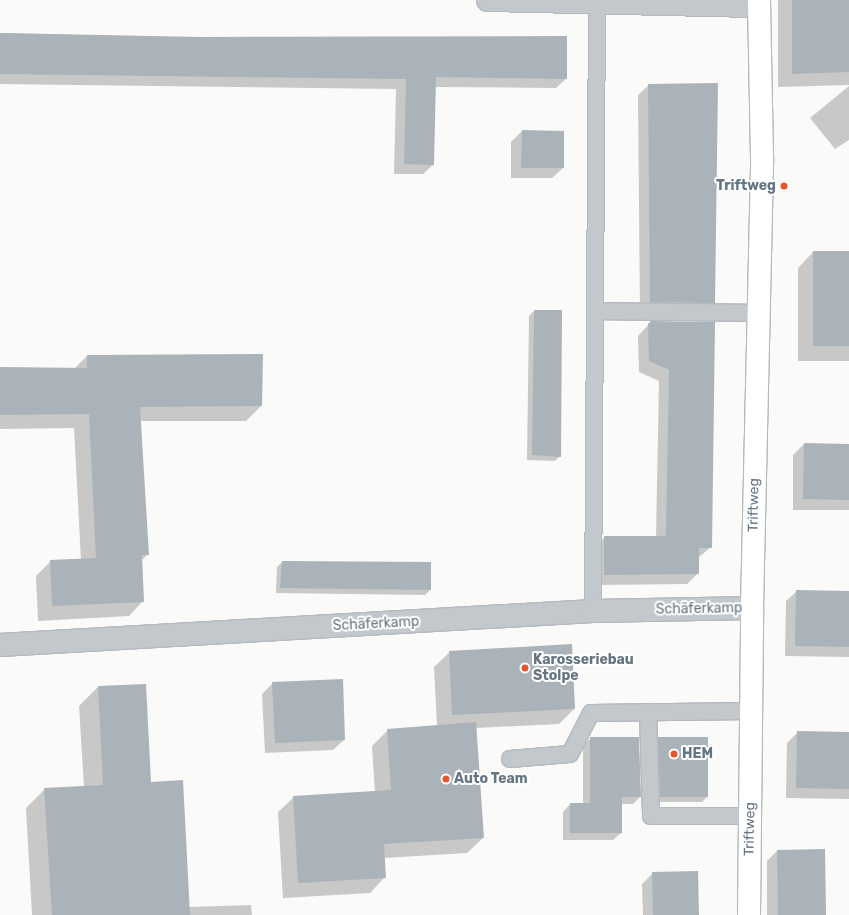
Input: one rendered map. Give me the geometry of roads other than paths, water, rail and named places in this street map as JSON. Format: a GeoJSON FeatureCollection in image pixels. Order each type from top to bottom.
{"type":"FeatureCollection","features":[{"type":"Feature","properties":{"kind":"main road","name":"Triftweg"},"geometry":{"type":"LineString","coordinates":[[749,915],[752,608],[762,157],[759,3]]}},
{"type":"Feature","properties":{"kind":"street"},"geometry":{"type":"LineString","coordinates":[[488,0],[602,3],[759,3]]}},
{"type":"Feature","properties":{"kind":"street","name":"Schäferkamp"},"geometry":{"type":"LineString","coordinates":[[0,645],[592,611],[752,608]]}},
{"type":"Feature","properties":{"kind":"lane"},"geometry":{"type":"LineString","coordinates":[[592,611],[595,311],[602,3]]}},
{"type":"Feature","properties":{"kind":"lane"},"geometry":{"type":"LineString","coordinates":[[595,311],[758,313]]}},
{"type":"Feature","properties":{"kind":"lane"},"geometry":{"type":"LineString","coordinates":[[510,759],[570,754],[591,713],[752,711]]}},
{"type":"Feature","properties":{"kind":"lane"},"geometry":{"type":"LineString","coordinates":[[648,712],[651,816],[750,816]]}},
{"type":"Feature","properties":{"kind":"place","name":"Triftweg"},"geometry":{"type":"Point","coordinates":[784,186]}},
{"type":"Feature","properties":{"kind":"place","name":"Karosseriebau Stolpe"},"geometry":{"type":"Point","coordinates":[525,668]}},
{"type":"Feature","properties":{"kind":"place","name":"HEM"},"geometry":{"type":"Point","coordinates":[674,754]}},
{"type":"Feature","properties":{"kind":"place","name":"Auto Team"},"geometry":{"type":"Point","coordinates":[446,779]}}]}
